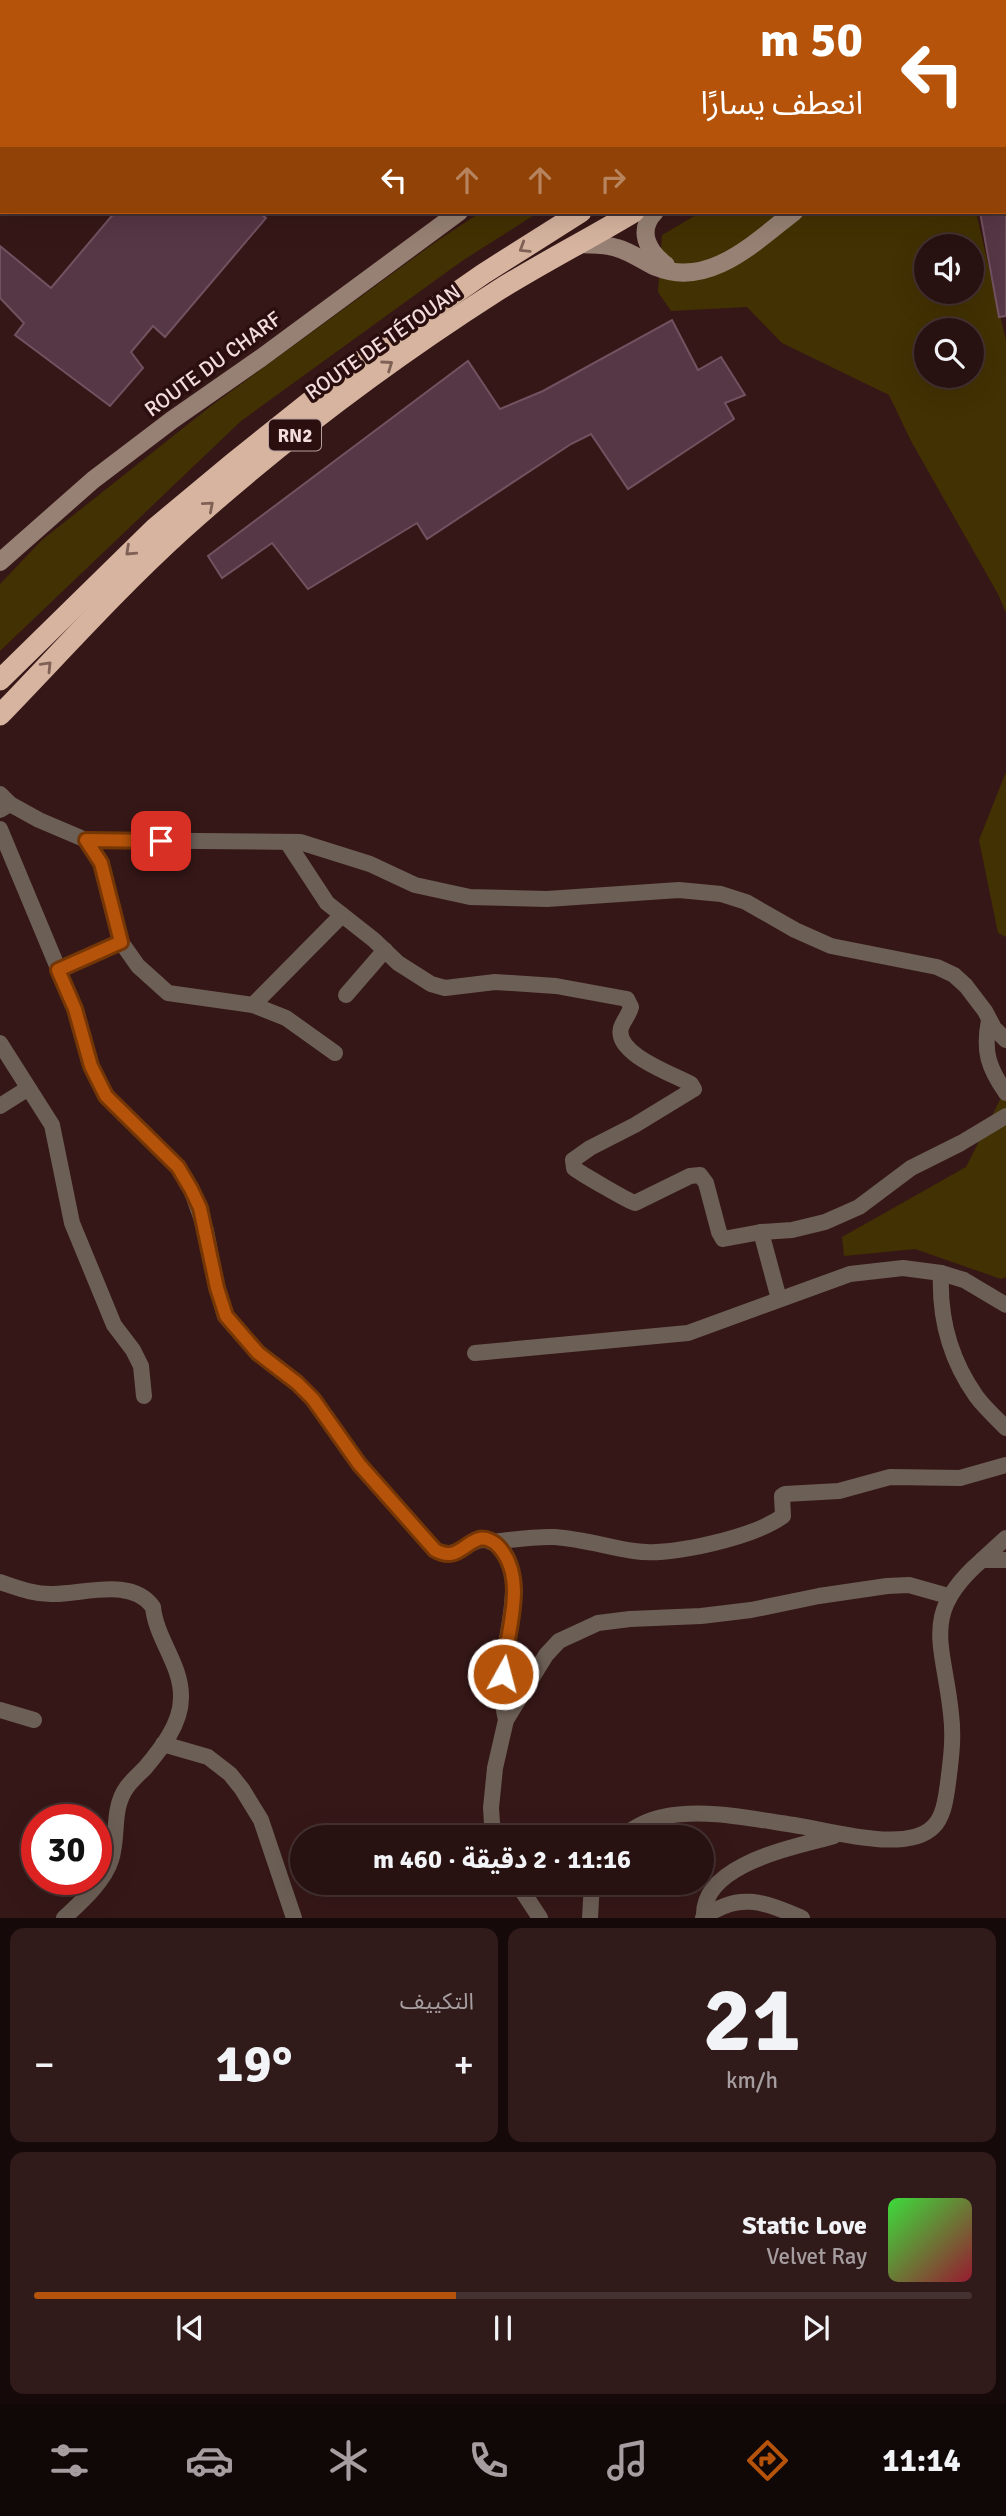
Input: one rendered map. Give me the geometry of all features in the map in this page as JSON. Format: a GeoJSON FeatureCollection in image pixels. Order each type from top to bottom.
{"type":"FeatureCollection","features":[{"type":"Feature","properties":{"kind":"highway","name":"ROUTE DE TÉTOUAN"},"geometry":{"type":"LineString","coordinates":[[0,680],[155,528],[233,463],[380,345],[483,274],[578,214]]}},
{"type":"Feature","properties":{"kind":"highway","name":"ROUTE DE TÉTOUAN"},"geometry":{"type":"LineString","coordinates":[[0,715],[181,531],[285,444],[363,383],[498,291],[632,214]]}},
{"type":"Feature","properties":{"kind":"street","name":"ROUTE DU CHARF"},"geometry":{"type":"LineString","coordinates":[[0,562],[93,480],[456,214]]}},
{"type":"Feature","properties":{"kind":"street"},"geometry":{"type":"LineString","coordinates":[[654,214],[647,223],[646,241],[652,254],[677,273]]}},
{"type":"Feature","properties":{"kind":"street"},"geometry":{"type":"LineString","coordinates":[[579,244],[617,248],[658,268],[677,273],[698,271],[716,267],[734,257],[791,214]]}},
{"type":"Feature","properties":{"kind":"street"},"geometry":{"type":"LineString","coordinates":[[3,803],[86,840],[300,842],[341,854],[415,886],[470,897],[547,900],[679,890],[721,894],[746,902],[795,930],[831,946],[937,967],[954,975],[966,986],[994,1028],[1006,1040]]}},
{"type":"Feature","properties":{"kind":"street"},"geometry":{"type":"LineString","coordinates":[[0,828],[75,1009],[91,1066],[106,1096],[178,1167],[200,1208],[217,1288],[226,1316],[258,1353],[313,1399],[359,1464],[435,1550],[460,1552],[477,1539],[484,1538],[497,1544],[508,1562],[514,1595],[502,1680],[506,1720]]}},
{"type":"Feature","properties":{"kind":"street"},"geometry":{"type":"LineString","coordinates":[[86,840],[101,863],[121,942],[138,966],[168,993],[253,1005],[286,1018],[335,1053]]}},
{"type":"Feature","properties":{"kind":"street"},"geometry":{"type":"LineString","coordinates":[[287,842],[327,903],[398,963],[430,984],[445,988],[495,982],[532,984],[627,999],[631,1007],[621,1028],[622,1040],[631,1053],[691,1084],[694,1089],[635,1125],[590,1148],[573,1160],[574,1168],[628,1202],[635,1203],[690,1176],[700,1175],[706,1182],[723,1239],[792,1230],[825,1222],[859,1207],[911,1168],[1006,1116]]}},
{"type":"Feature","properties":{"kind":"street"},"geometry":{"type":"LineString","coordinates":[[253,1005],[342,915]]}},
{"type":"Feature","properties":{"kind":"street"},"geometry":{"type":"LineString","coordinates":[[58,970],[121,942]]}},
{"type":"Feature","properties":{"kind":"street"},"geometry":{"type":"LineString","coordinates":[[346,995],[385,950]]}},
{"type":"Feature","properties":{"kind":"street"},"geometry":{"type":"LineString","coordinates":[[989,1020],[985,1046],[992,1072],[1006,1093]]}},
{"type":"Feature","properties":{"kind":"street"},"geometry":{"type":"LineString","coordinates":[[0,1043],[51,1125],[72,1223],[114,1325],[133,1350],[141,1366],[144,1396]]}},
{"type":"Feature","properties":{"kind":"street"},"geometry":{"type":"LineString","coordinates":[[0,1106],[27,1089]]}},
{"type":"Feature","properties":{"kind":"street"},"geometry":{"type":"LineString","coordinates":[[761,1232],[779,1299]]}},
{"type":"Feature","properties":{"kind":"street"},"geometry":{"type":"LineString","coordinates":[[475,1353],[688,1333],[850,1274],[903,1268],[941,1273],[964,1280],[1006,1305]]}},
{"type":"Feature","properties":{"kind":"street"},"geometry":{"type":"LineString","coordinates":[[941,1273],[941,1312],[954,1356],[976,1396],[1006,1428]]}},
{"type":"Feature","properties":{"kind":"street"},"geometry":{"type":"LineString","coordinates":[[491,1542],[554,1537],[656,1552],[698,1546],[748,1533],[774,1522],[783,1516],[782,1496],[785,1494],[839,1491],[890,1477],[960,1478],[1006,1465]]}},
{"type":"Feature","properties":{"kind":"street"},"geometry":{"type":"LineString","coordinates":[[639,1825],[661,1817],[700,1814],[799,1826],[840,1835],[895,1839],[915,1838],[933,1828],[940,1817],[946,1796],[953,1738],[940,1636],[943,1609],[948,1597],[965,1575],[1006,1538]]}},
{"type":"Feature","properties":{"kind":"street"},"geometry":{"type":"LineString","coordinates":[[982,1560],[1006,1560]]}},
{"type":"Feature","properties":{"kind":"street"},"geometry":{"type":"LineString","coordinates":[[0,1582],[35,1593],[113,1589],[139,1595],[153,1607],[156,1627],[174,1664],[180,1686],[178,1719],[163,1744],[126,1788],[117,1807],[112,1859],[99,1882],[64,1917]]}},
{"type":"Feature","properties":{"kind":"street"},"geometry":{"type":"LineString","coordinates":[[492,1825],[495,1768],[506,1720],[546,1655],[559,1641],[598,1623],[751,1610],[887,1586],[909,1585],[948,1597]]}},
{"type":"Feature","properties":{"kind":"street"},"geometry":{"type":"LineString","coordinates":[[0,1710],[34,1720]]}},
{"type":"Feature","properties":{"kind":"street"},"geometry":{"type":"LineString","coordinates":[[163,1744],[208,1757],[230,1774],[242,1789],[261,1820],[293,1917]]}},
{"type":"Feature","properties":{"kind":"street"},"geometry":{"type":"LineString","coordinates":[[802,1917],[747,1901],[728,1903],[704,1917],[703,1906],[707,1895],[724,1878],[741,1867],[786,1848],[840,1835]]}},
{"type":"Feature","properties":{"kind":"street"},"geometry":{"type":"LineString","coordinates":[[525,1895],[540,1917]]}},
{"type":"Feature","properties":{"kind":"street"},"geometry":{"type":"LineString","coordinates":[[590,1917],[591,1895]]}},
{"type":"Feature","properties":{"kind":"shaded area"},"geometry":{"type":"Polygon","coordinates":[[[478,214],[536,214],[462,261],[241,421],[0,651],[0,584],[42,540],[211,406],[478,214]]]}},
{"type":"Feature","properties":{"kind":"shaded area"},"geometry":{"type":"Polygon","coordinates":[[[698,214],[976,214],[981,234],[914,234],[914,304],[984,304],[984,246],[1006,341],[1006,613],[998,594],[911,441],[889,395],[782,343],[747,307],[671,311],[658,292],[662,235],[698,214]]]}},
{"type":"Feature","properties":{"kind":"shaded area"},"geometry":{"type":"Polygon","coordinates":[[[1006,772],[1006,937],[998,933],[979,840],[1006,772]]]}},
{"type":"Feature","properties":{"kind":"shaded area"},"geometry":{"type":"Polygon","coordinates":[[[1006,1088],[1006,1277],[1001,1279],[915,1249],[844,1256],[842,1237],[966,1167],[1006,1088]]]}},
{"type":"Feature","properties":{"kind":"building"},"geometry":{"type":"Polygon","coordinates":[[[113,214],[261,214],[266,218],[165,337],[153,326],[131,352],[143,368],[110,406],[15,335],[24,323],[0,298],[0,246],[51,288],[113,214]]]}},
{"type":"Feature","properties":{"kind":"building"},"geometry":{"type":"Polygon","coordinates":[[[980,214],[1006,214],[1006,316],[999,317],[980,214]]]}},
{"type":"Feature","properties":{"kind":"building"},"geometry":{"type":"Polygon","coordinates":[[[672,320],[698,370],[721,357],[745,395],[725,403],[734,419],[628,489],[591,434],[571,444],[427,539],[417,523],[308,589],[272,543],[222,578],[208,556],[468,361],[500,409],[543,391],[672,320]]]}},
{"type":"Feature","properties":{"kind":"route"},"geometry":{"type":"LineString","coordinates":[[161,841],[86,840],[101,863],[106,877],[110,905],[121,942],[58,970],[75,1009],[91,1066],[106,1096],[178,1167],[191,1189],[200,1208],[217,1288],[226,1316],[258,1353],[313,1399],[359,1464],[435,1550],[460,1552],[477,1539],[484,1538],[497,1544],[508,1562],[514,1595],[503,1674]]}}]}
